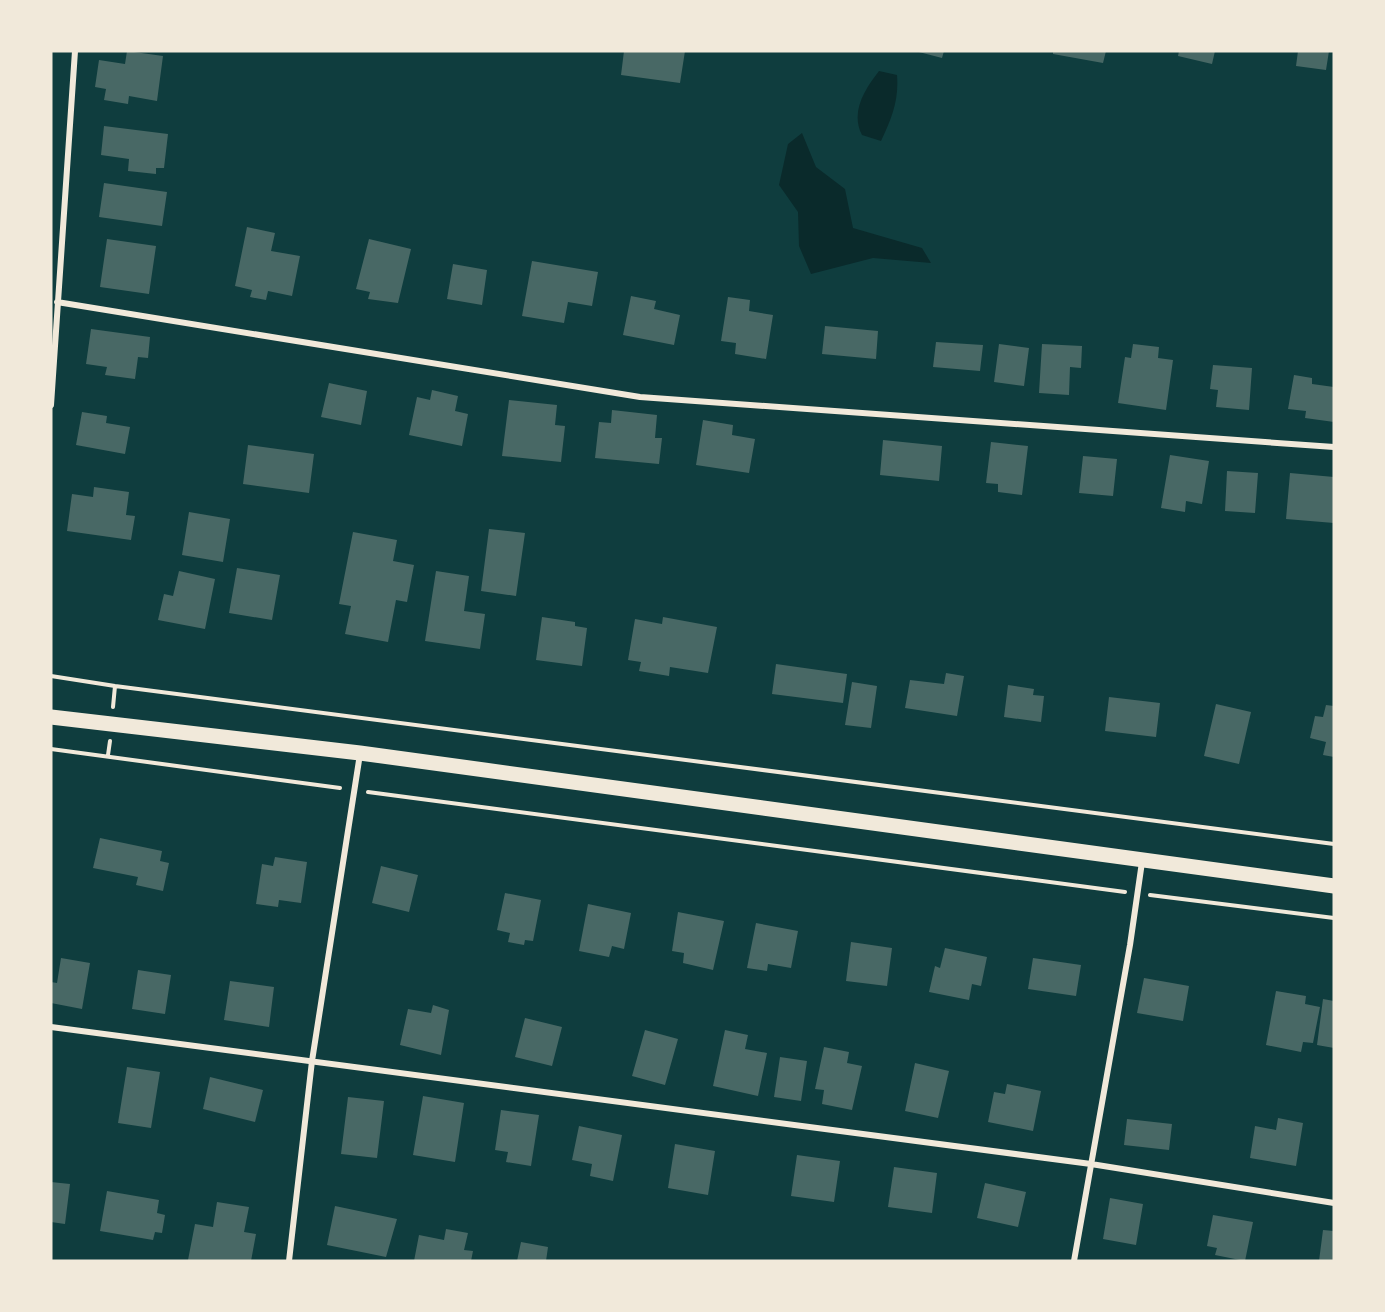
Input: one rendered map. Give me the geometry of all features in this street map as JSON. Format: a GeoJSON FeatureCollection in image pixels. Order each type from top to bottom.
{"type":"FeatureCollection","features":[{"type":"Feature","properties":{"kind":"main road"},"geometry":{"type":"LineString","coordinates":[[51,717],[360,753],[1142,862],[1334,886]]}},
{"type":"Feature","properties":{"kind":"street"},"geometry":{"type":"LineString","coordinates":[[51,405],[75,51]]}},
{"type":"Feature","properties":{"kind":"street"},"geometry":{"type":"LineString","coordinates":[[57,302],[640,396],[1334,447]]}},
{"type":"Feature","properties":{"kind":"street"},"geometry":{"type":"LineString","coordinates":[[289,1261],[312,1061],[360,753]]}},
{"type":"Feature","properties":{"kind":"street"},"geometry":{"type":"LineString","coordinates":[[1074,1261],[1142,862]]}},
{"type":"Feature","properties":{"kind":"street"},"geometry":{"type":"LineString","coordinates":[[51,1027],[1091,1164],[1334,1203]]}},
{"type":"Feature","properties":{"kind":"path"},"geometry":{"type":"LineString","coordinates":[[51,676],[403,724],[1334,844]]}},
{"type":"Feature","properties":{"kind":"path"},"geometry":{"type":"LineString","coordinates":[[51,749],[1137,894],[1334,918]]}},
{"type":"Feature","properties":{"kind":"water"},"geometry":{"type":"Polygon","coordinates":[[[879,71],[897,75],[894,109],[881,141],[862,135],[858,118],[858,109],[864,93],[879,71]]]}},
{"type":"Feature","properties":{"kind":"water"},"geometry":{"type":"Polygon","coordinates":[[[802,133],[816,167],[845,189],[853,228],[922,248],[931,263],[873,258],[811,274],[799,246],[798,212],[779,185],[788,144],[802,133]]]}},
{"type":"Feature","properties":{"kind":"building"},"geometry":{"type":"Polygon","coordinates":[[[127,51],[163,56],[157,101],[129,96],[128,104],[104,100],[106,89],[95,87],[99,60],[125,64],[127,51]]]}},
{"type":"Feature","properties":{"kind":"building"},"geometry":{"type":"Polygon","coordinates":[[[624,51],[685,51],[680,83],[621,75],[624,51]]]}},
{"type":"Feature","properties":{"kind":"building"},"geometry":{"type":"Polygon","coordinates":[[[915,51],[944,51],[942,58],[915,51]]]}},
{"type":"Feature","properties":{"kind":"building"},"geometry":{"type":"Polygon","coordinates":[[[1053,51],[1106,51],[1103,63],[1053,54],[1053,51]]]}},
{"type":"Feature","properties":{"kind":"building"},"geometry":{"type":"Polygon","coordinates":[[[1179,51],[1215,51],[1212,64],[1178,56],[1179,51]]]}},
{"type":"Feature","properties":{"kind":"building"},"geometry":{"type":"Polygon","coordinates":[[[1298,51],[1329,51],[1326,70],[1296,66],[1298,51]]]}},
{"type":"Feature","properties":{"kind":"building"},"geometry":{"type":"Polygon","coordinates":[[[104,126],[168,134],[164,168],[156,168],[156,174],[128,171],[129,159],[101,155],[104,126]]]}},
{"type":"Feature","properties":{"kind":"building"},"geometry":{"type":"Polygon","coordinates":[[[104,183],[167,192],[162,226],[99,217],[104,183]]]}},
{"type":"Feature","properties":{"kind":"building"},"geometry":{"type":"Polygon","coordinates":[[[247,227],[275,233],[271,251],[300,256],[292,296],[268,291],[266,300],[250,297],[252,290],[235,286],[247,227]]]}},
{"type":"Feature","properties":{"kind":"building"},"geometry":{"type":"Polygon","coordinates":[[[107,239],[156,246],[149,294],[100,287],[107,239]]]}},
{"type":"Feature","properties":{"kind":"building"},"geometry":{"type":"Polygon","coordinates":[[[369,239],[411,249],[398,303],[368,299],[370,292],[356,289],[369,239]]]}},
{"type":"Feature","properties":{"kind":"building"},"geometry":{"type":"Polygon","coordinates":[[[532,261],[598,272],[592,306],[568,302],[564,323],[522,316],[532,261]]]}},
{"type":"Feature","properties":{"kind":"building"},"geometry":{"type":"Polygon","coordinates":[[[453,264],[487,270],[482,305],[447,299],[453,264]]]}},
{"type":"Feature","properties":{"kind":"building"},"geometry":{"type":"Polygon","coordinates":[[[631,296],[656,301],[654,309],[680,315],[674,345],[623,335],[631,296]]]}},
{"type":"Feature","properties":{"kind":"building"},"geometry":{"type":"Polygon","coordinates":[[[728,297],[750,300],[749,311],[773,315],[766,359],[735,354],[736,343],[721,341],[728,297]]]}},
{"type":"Feature","properties":{"kind":"building"},"geometry":{"type":"Polygon","coordinates":[[[825,326],[878,331],[876,359],[822,354],[825,326]]]}},
{"type":"Feature","properties":{"kind":"building"},"geometry":{"type":"Polygon","coordinates":[[[91,329],[150,337],[148,358],[138,357],[135,379],[105,375],[107,367],[86,364],[91,329]]]}},
{"type":"Feature","properties":{"kind":"building"},"geometry":{"type":"Polygon","coordinates":[[[936,342],[983,345],[980,371],[933,367],[936,342]]]}},
{"type":"Feature","properties":{"kind":"building"},"geometry":{"type":"Polygon","coordinates":[[[999,344],[1029,348],[1024,386],[994,382],[999,344]]]}},
{"type":"Feature","properties":{"kind":"building"},"geometry":{"type":"Polygon","coordinates":[[[1042,344],[1082,346],[1081,368],[1070,367],[1069,395],[1039,393],[1042,344]]]}},
{"type":"Feature","properties":{"kind":"building"},"geometry":{"type":"Polygon","coordinates":[[[1133,344],[1159,347],[1158,358],[1173,360],[1166,410],[1118,403],[1125,357],[1131,358],[1133,344]]]}},
{"type":"Feature","properties":{"kind":"building"},"geometry":{"type":"Polygon","coordinates":[[[1213,365],[1252,368],[1249,410],[1216,407],[1218,390],[1210,389],[1213,365]]]}},
{"type":"Feature","properties":{"kind":"building"},"geometry":{"type":"Polygon","coordinates":[[[1294,375],[1312,378],[1312,384],[1334,387],[1334,422],[1305,418],[1306,411],[1288,409],[1294,375]]]}},
{"type":"Feature","properties":{"kind":"building"},"geometry":{"type":"Polygon","coordinates":[[[329,383],[367,391],[361,425],[321,417],[329,383]]]}},
{"type":"Feature","properties":{"kind":"building"},"geometry":{"type":"Polygon","coordinates":[[[432,390],[458,396],[455,411],[468,414],[462,446],[409,435],[417,397],[430,400],[432,390]]]}},
{"type":"Feature","properties":{"kind":"building"},"geometry":{"type":"Polygon","coordinates":[[[509,400],[557,405],[555,425],[565,426],[561,462],[502,456],[509,400]]]}},
{"type":"Feature","properties":{"kind":"building"},"geometry":{"type":"Polygon","coordinates":[[[612,410],[657,415],[655,438],[662,438],[659,464],[595,458],[599,422],[611,423],[612,410]]]}},
{"type":"Feature","properties":{"kind":"building"},"geometry":{"type":"Polygon","coordinates":[[[82,412],[107,416],[106,423],[130,427],[125,454],[76,445],[82,412]]]}},
{"type":"Feature","properties":{"kind":"building"},"geometry":{"type":"Polygon","coordinates":[[[703,420],[733,425],[732,435],[755,439],[749,473],[696,465],[703,420]]]}},
{"type":"Feature","properties":{"kind":"building"},"geometry":{"type":"Polygon","coordinates":[[[883,440],[942,446],[939,481],[880,475],[883,440]]]}},
{"type":"Feature","properties":{"kind":"building"},"geometry":{"type":"Polygon","coordinates":[[[991,442],[1028,446],[1022,495],[998,492],[998,484],[986,483],[991,442]]]}},
{"type":"Feature","properties":{"kind":"building"},"geometry":{"type":"Polygon","coordinates":[[[248,445],[314,454],[309,493],[243,484],[248,445]]]}},
{"type":"Feature","properties":{"kind":"building"},"geometry":{"type":"Polygon","coordinates":[[[1170,455],[1209,461],[1202,504],[1186,501],[1185,512],[1161,508],[1170,455]]]}},
{"type":"Feature","properties":{"kind":"building"},"geometry":{"type":"Polygon","coordinates":[[[1083,456],[1117,459],[1113,496],[1079,493],[1083,456]]]}},
{"type":"Feature","properties":{"kind":"building"},"geometry":{"type":"Polygon","coordinates":[[[1227,471],[1258,473],[1255,513],[1225,511],[1227,471]]]}},
{"type":"Feature","properties":{"kind":"building"},"geometry":{"type":"Polygon","coordinates":[[[1290,473],[1334,477],[1334,523],[1286,519],[1290,473]]]}},
{"type":"Feature","properties":{"kind":"building"},"geometry":{"type":"Polygon","coordinates":[[[94,487],[129,492],[126,515],[135,516],[131,540],[67,531],[72,494],[93,497],[94,487]]]}},
{"type":"Feature","properties":{"kind":"building"},"geometry":{"type":"Polygon","coordinates":[[[189,512],[230,519],[223,562],[182,555],[189,512]]]}},
{"type":"Feature","properties":{"kind":"building"},"geometry":{"type":"Polygon","coordinates":[[[489,529],[525,533],[516,596],[481,591],[489,529]]]}},
{"type":"Feature","properties":{"kind":"building"},"geometry":{"type":"Polygon","coordinates":[[[353,532],[397,540],[393,561],[414,565],[407,602],[396,600],[388,642],[345,634],[351,606],[339,604],[353,532]]]}},
{"type":"Feature","properties":{"kind":"building"},"geometry":{"type":"Polygon","coordinates":[[[237,568],[280,575],[272,620],[229,613],[237,568]]]}},
{"type":"Feature","properties":{"kind":"building"},"geometry":{"type":"Polygon","coordinates":[[[179,571],[215,579],[205,629],[158,620],[164,594],[173,596],[179,571]]]}},
{"type":"Feature","properties":{"kind":"building"},"geometry":{"type":"Polygon","coordinates":[[[436,571],[469,576],[464,611],[485,614],[480,649],[425,641],[436,571]]]}},
{"type":"Feature","properties":{"kind":"building"},"geometry":{"type":"Polygon","coordinates":[[[542,617],[575,622],[575,626],[587,628],[582,666],[536,660],[542,617]]]}},
{"type":"Feature","properties":{"kind":"building"},"geometry":{"type":"Polygon","coordinates":[[[663,617],[717,627],[708,673],[670,667],[669,676],[639,671],[641,662],[628,660],[635,619],[662,624],[663,617]]]}},
{"type":"Feature","properties":{"kind":"building"},"geometry":{"type":"Polygon","coordinates":[[[776,664],[847,674],[843,703],[772,694],[776,664]]]}},
{"type":"Feature","properties":{"kind":"building"},"geometry":{"type":"Polygon","coordinates":[[[946,673],[964,676],[957,716],[905,708],[910,680],[944,684],[946,673]]]}},
{"type":"Feature","properties":{"kind":"building"},"geometry":{"type":"Polygon","coordinates":[[[852,682],[877,686],[871,728],[845,725],[852,682]]]}},
{"type":"Feature","properties":{"kind":"building"},"geometry":{"type":"Polygon","coordinates":[[[1008,685],[1034,689],[1033,695],[1044,696],[1041,722],[1004,717],[1008,685]]]}},
{"type":"Feature","properties":{"kind":"building"},"geometry":{"type":"Polygon","coordinates":[[[1109,697],[1160,703],[1156,737],[1105,731],[1109,697]]]}},
{"type":"Feature","properties":{"kind":"building"},"geometry":{"type":"Polygon","coordinates":[[[1216,704],[1251,712],[1239,764],[1204,756],[1216,704]]]}},
{"type":"Feature","properties":{"kind":"building"},"geometry":{"type":"Polygon","coordinates":[[[1326,705],[1334,706],[1334,757],[1323,755],[1326,742],[1310,738],[1315,716],[1323,717],[1326,705]]]}},
{"type":"Feature","properties":{"kind":"building"},"geometry":{"type":"Polygon","coordinates":[[[100,838],[162,851],[160,861],[169,863],[163,891],[136,885],[138,877],[93,868],[100,838]]]}},
{"type":"Feature","properties":{"kind":"building"},"geometry":{"type":"Polygon","coordinates":[[[275,857],[307,862],[301,903],[279,900],[278,907],[256,904],[262,864],[273,866],[275,857]]]}},
{"type":"Feature","properties":{"kind":"building"},"geometry":{"type":"Polygon","coordinates":[[[381,866],[418,875],[409,912],[372,903],[381,866]]]}},
{"type":"Feature","properties":{"kind":"building"},"geometry":{"type":"Polygon","coordinates":[[[505,893],[541,900],[533,941],[525,940],[524,945],[508,942],[510,933],[497,930],[505,893]]]}},
{"type":"Feature","properties":{"kind":"building"},"geometry":{"type":"Polygon","coordinates":[[[588,904],[631,913],[624,949],[612,946],[609,957],[579,951],[588,904]]]}},
{"type":"Feature","properties":{"kind":"building"},"geometry":{"type":"Polygon","coordinates":[[[678,912],[724,921],[713,970],[683,963],[684,953],[672,951],[678,912]]]}},
{"type":"Feature","properties":{"kind":"building"},"geometry":{"type":"Polygon","coordinates":[[[756,923],[798,931],[791,968],[768,964],[767,971],[747,968],[756,923]]]}},
{"type":"Feature","properties":{"kind":"building"},"geometry":{"type":"Polygon","coordinates":[[[851,942],[892,948],[887,986],[846,981],[851,942]]]}},
{"type":"Feature","properties":{"kind":"building"},"geometry":{"type":"Polygon","coordinates":[[[945,948],[987,957],[981,986],[972,984],[969,1000],[929,992],[935,966],[940,968],[945,948]]]}},
{"type":"Feature","properties":{"kind":"building"},"geometry":{"type":"Polygon","coordinates":[[[61,958],[90,963],[82,1009],[51,1003],[51,982],[57,983],[61,958]]]}},
{"type":"Feature","properties":{"kind":"building"},"geometry":{"type":"Polygon","coordinates":[[[1033,958],[1081,965],[1076,996],[1028,989],[1033,958]]]}},
{"type":"Feature","properties":{"kind":"building"},"geometry":{"type":"Polygon","coordinates":[[[138,970],[171,975],[165,1014],[132,1009],[138,970]]]}},
{"type":"Feature","properties":{"kind":"building"},"geometry":{"type":"Polygon","coordinates":[[[1144,978],[1189,986],[1183,1021],[1137,1013],[1144,978]]]}},
{"type":"Feature","properties":{"kind":"building"},"geometry":{"type":"Polygon","coordinates":[[[230,981],[274,987],[269,1027],[224,1020],[230,981]]]}},
{"type":"Feature","properties":{"kind":"building"},"geometry":{"type":"Polygon","coordinates":[[[1276,991],[1306,996],[1305,1004],[1320,1007],[1313,1043],[1303,1042],[1301,1052],[1266,1045],[1276,991]]]}},
{"type":"Feature","properties":{"kind":"building"},"geometry":{"type":"Polygon","coordinates":[[[1323,999],[1334,1001],[1334,1048],[1317,1045],[1323,999]]]}},
{"type":"Feature","properties":{"kind":"building"},"geometry":{"type":"Polygon","coordinates":[[[433,1005],[449,1010],[441,1055],[400,1045],[408,1009],[431,1013],[433,1005]]]}},
{"type":"Feature","properties":{"kind":"building"},"geometry":{"type":"Polygon","coordinates":[[[525,1018],[562,1027],[552,1066],[515,1057],[525,1018]]]}},
{"type":"Feature","properties":{"kind":"building"},"geometry":{"type":"Polygon","coordinates":[[[645,1030],[678,1039],[665,1085],[632,1076],[645,1030]]]}},
{"type":"Feature","properties":{"kind":"building"},"geometry":{"type":"Polygon","coordinates":[[[725,1030],[748,1035],[745,1049],[767,1053],[758,1096],[713,1086],[725,1030]]]}},
{"type":"Feature","properties":{"kind":"building"},"geometry":{"type":"Polygon","coordinates":[[[824,1047],[849,1052],[847,1063],[862,1066],[852,1110],[822,1104],[824,1090],[815,1089],[824,1047]]]}},
{"type":"Feature","properties":{"kind":"building"},"geometry":{"type":"Polygon","coordinates":[[[780,1057],[807,1061],[801,1101],[774,1097],[780,1057]]]}},
{"type":"Feature","properties":{"kind":"building"},"geometry":{"type":"Polygon","coordinates":[[[915,1063],[949,1071],[938,1118],[905,1111],[915,1063]]]}},
{"type":"Feature","properties":{"kind":"building"},"geometry":{"type":"Polygon","coordinates":[[[127,1067],[160,1072],[151,1128],[118,1123],[127,1067]]]}},
{"type":"Feature","properties":{"kind":"building"},"geometry":{"type":"Polygon","coordinates":[[[210,1077],[263,1090],[255,1122],[203,1109],[210,1077]]]}},
{"type":"Feature","properties":{"kind":"building"},"geometry":{"type":"Polygon","coordinates":[[[1007,1084],[1041,1091],[1033,1131],[988,1122],[994,1092],[1005,1094],[1007,1084]]]}},
{"type":"Feature","properties":{"kind":"building"},"geometry":{"type":"Polygon","coordinates":[[[423,1096],[464,1103],[455,1162],[413,1155],[423,1096]]]}},
{"type":"Feature","properties":{"kind":"building"},"geometry":{"type":"Polygon","coordinates":[[[348,1097],[384,1101],[377,1158],[341,1154],[348,1097]]]}},
{"type":"Feature","properties":{"kind":"building"},"geometry":{"type":"Polygon","coordinates":[[[501,1110],[539,1115],[531,1166],[506,1162],[508,1152],[495,1150],[501,1110]]]}},
{"type":"Feature","properties":{"kind":"building"},"geometry":{"type":"Polygon","coordinates":[[[1278,1118],[1303,1123],[1296,1166],[1250,1158],[1255,1126],[1276,1130],[1278,1118]]]}},
{"type":"Feature","properties":{"kind":"building"},"geometry":{"type":"Polygon","coordinates":[[[1127,1119],[1172,1124],[1169,1150],[1124,1145],[1127,1119]]]}},
{"type":"Feature","properties":{"kind":"building"},"geometry":{"type":"Polygon","coordinates":[[[579,1126],[622,1135],[613,1181],[590,1176],[592,1164],[572,1160],[579,1126]]]}},
{"type":"Feature","properties":{"kind":"building"},"geometry":{"type":"Polygon","coordinates":[[[675,1144],[715,1151],[708,1195],[668,1188],[675,1144]]]}},
{"type":"Feature","properties":{"kind":"building"},"geometry":{"type":"Polygon","coordinates":[[[797,1155],[840,1161],[834,1202],[791,1196],[797,1155]]]}},
{"type":"Feature","properties":{"kind":"building"},"geometry":{"type":"Polygon","coordinates":[[[894,1167],[937,1173],[932,1213],[888,1207],[894,1167]]]}},
{"type":"Feature","properties":{"kind":"building"},"geometry":{"type":"Polygon","coordinates":[[[51,1182],[70,1184],[65,1224],[51,1222],[51,1182]]]}},
{"type":"Feature","properties":{"kind":"building"},"geometry":{"type":"Polygon","coordinates":[[[985,1183],[1026,1192],[1018,1227],[977,1218],[985,1183]]]}},
{"type":"Feature","properties":{"kind":"building"},"geometry":{"type":"Polygon","coordinates":[[[107,1191],[159,1200],[157,1213],[165,1215],[162,1233],[155,1232],[153,1240],[100,1231],[107,1191]]]}},
{"type":"Feature","properties":{"kind":"building"},"geometry":{"type":"Polygon","coordinates":[[[1110,1198],[1143,1204],[1136,1245],[1103,1239],[1110,1198]]]}},
{"type":"Feature","properties":{"kind":"building"},"geometry":{"type":"Polygon","coordinates":[[[217,1202],[249,1207],[244,1232],[256,1234],[251,1261],[188,1260],[195,1224],[213,1227],[217,1202]]]}},
{"type":"Feature","properties":{"kind":"building"},"geometry":{"type":"Polygon","coordinates":[[[335,1206],[397,1219],[386,1257],[327,1245],[335,1206]]]}},
{"type":"Feature","properties":{"kind":"building"},"geometry":{"type":"Polygon","coordinates":[[[1213,1215],[1253,1222],[1245,1261],[1215,1255],[1217,1248],[1207,1246],[1213,1215]]]}},
{"type":"Feature","properties":{"kind":"building"},"geometry":{"type":"Polygon","coordinates":[[[446,1229],[468,1233],[464,1250],[473,1251],[471,1261],[414,1261],[419,1235],[444,1240],[446,1229]]]}},
{"type":"Feature","properties":{"kind":"building"},"geometry":{"type":"Polygon","coordinates":[[[1323,1230],[1334,1231],[1334,1261],[1319,1261],[1323,1230]]]}},
{"type":"Feature","properties":{"kind":"building"},"geometry":{"type":"Polygon","coordinates":[[[521,1242],[548,1247],[546,1261],[517,1261],[521,1242]]]}}]}
